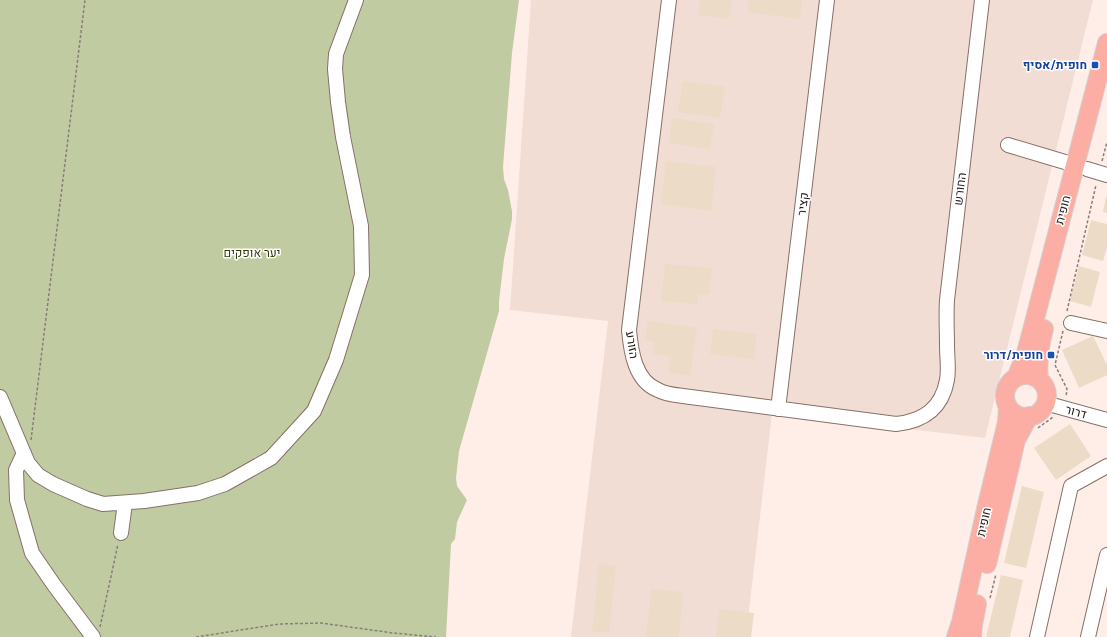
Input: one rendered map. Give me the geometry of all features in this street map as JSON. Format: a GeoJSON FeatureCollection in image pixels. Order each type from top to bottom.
{"type":"FeatureCollection","features":[{"type":"Feature","properties":{"kind":"main road","name":"חופית"},"geometry":{"type":"LineString","coordinates":[[1039,379],[1038,365],[1041,340],[1081,167],[1107,44]]}},
{"type":"Feature","properties":{"kind":"main road","name":"חופית"},"geometry":{"type":"LineString","coordinates":[[1017,376],[1026,353],[1081,167],[1107,92]]}},
{"type":"Feature","properties":{"kind":"main road"},"geometry":{"type":"LineString","coordinates":[[1028,374],[1039,379],[1045,388],[1046,393],[1045,403],[1042,409],[1036,414],[1023,417],[1012,412],[1005,400],[1004,393],[1011,380],[1017,376],[1028,374]]}},
{"type":"Feature","properties":{"kind":"main road","name":"חופית"},"geometry":{"type":"LineString","coordinates":[[956,637],[961,622],[1003,441],[1008,407]]}},
{"type":"Feature","properties":{"kind":"main road","name":"חופית"},"geometry":{"type":"LineString","coordinates":[[972,637],[976,611],[1014,447],[1016,440],[1030,416]]}},
{"type":"Feature","properties":{"kind":"street"},"geometry":{"type":"LineString","coordinates":[[0,397],[28,463],[38,475],[53,484],[87,499],[103,504],[144,501],[198,494],[225,484],[272,458],[314,411],[336,360],[362,275],[362,226],[343,137],[335,69],[336,54],[356,0]]}},
{"type":"Feature","properties":{"kind":"street","name":"הזורע"},"geometry":{"type":"LineString","coordinates":[[668,0],[629,330],[630,347],[633,360],[640,374],[648,384],[658,390],[683,396],[896,424],[907,423],[920,419],[932,411],[940,400],[945,389],[947,378]]}},
{"type":"Feature","properties":{"kind":"street","name":"קציר"},"geometry":{"type":"LineString","coordinates":[[778,409],[827,0]]}},
{"type":"Feature","properties":{"kind":"street","name":"החורש"},"geometry":{"type":"LineString","coordinates":[[947,378],[947,300],[982,0]]}},
{"type":"Feature","properties":{"kind":"street"},"geometry":{"type":"LineString","coordinates":[[1008,145],[1107,175]]}},
{"type":"Feature","properties":{"kind":"street"},"geometry":{"type":"LineString","coordinates":[[1071,323],[1107,331]]}},
{"type":"Feature","properties":{"kind":"street","name":"דרור"},"geometry":{"type":"LineString","coordinates":[[1045,403],[1107,420]]}},
{"type":"Feature","properties":{"kind":"street"},"geometry":{"type":"LineString","coordinates":[[24,453],[16,470],[17,500],[32,553],[54,585],[96,633]]}},
{"type":"Feature","properties":{"kind":"street"},"geometry":{"type":"LineString","coordinates":[[1037,637],[1071,486],[1107,466]]}},
{"type":"Feature","properties":{"kind":"street"},"geometry":{"type":"LineString","coordinates":[[121,533],[125,503]]}},
{"type":"Feature","properties":{"kind":"street"},"geometry":{"type":"LineString","coordinates":[[1088,637],[1101,604],[1107,555]]}},
{"type":"Feature","properties":{"kind":"path"},"geometry":{"type":"LineString","coordinates":[[31,440],[85,0]]}},
{"type":"Feature","properties":{"kind":"path"},"geometry":{"type":"LineString","coordinates":[[96,633],[121,533]]}},
{"type":"Feature","properties":{"kind":"path"},"geometry":{"type":"LineString","coordinates":[[196,637],[279,624],[321,623],[393,633],[436,637]]}},
{"type":"Feature","properties":{"kind":"shaded area"},"geometry":{"type":"Polygon","coordinates":[[[531,0],[1093,0],[985,438],[772,413],[746,637],[571,637],[608,321],[510,310],[531,0]]]}},
{"type":"Feature","properties":{"kind":"green space","name":"יער אופקים"},"geometry":{"type":"Polygon","coordinates":[[[0,0],[519,0],[512,53],[503,167],[504,179],[508,190],[512,211],[512,219],[504,259],[499,311],[459,451],[456,478],[457,486],[467,500],[457,522],[455,539],[451,544],[446,637],[0,637],[0,0]]]}},
{"type":"Feature","properties":{"kind":"building"},"geometry":{"type":"Polygon","coordinates":[[[700,0],[732,0],[729,19],[698,15],[700,0]]]}},
{"type":"Feature","properties":{"kind":"building"},"geometry":{"type":"Polygon","coordinates":[[[749,0],[802,0],[800,19],[747,12],[749,0]]]}},
{"type":"Feature","properties":{"kind":"building"},"geometry":{"type":"Polygon","coordinates":[[[683,81],[725,87],[720,118],[678,112],[683,81]]]}},
{"type":"Feature","properties":{"kind":"building"},"geometry":{"type":"Polygon","coordinates":[[[672,118],[714,124],[710,149],[669,143],[672,118]]]}},
{"type":"Feature","properties":{"kind":"building"},"geometry":{"type":"Polygon","coordinates":[[[666,161],[716,167],[711,211],[661,204],[666,161]]]}},
{"type":"Feature","properties":{"kind":"building"},"geometry":{"type":"Polygon","coordinates":[[[1107,197],[1107,213],[1103,212],[1107,197]]]}},
{"type":"Feature","properties":{"kind":"building"},"geometry":{"type":"Polygon","coordinates":[[[1091,220],[1107,224],[1107,247],[1103,261],[1082,255],[1091,220]]]}},
{"type":"Feature","properties":{"kind":"building"},"geometry":{"type":"Polygon","coordinates":[[[665,264],[712,268],[709,295],[698,294],[697,304],[661,301],[665,264]]]}},
{"type":"Feature","properties":{"kind":"building"},"geometry":{"type":"Polygon","coordinates":[[[1079,266],[1100,272],[1091,307],[1070,301],[1079,266]]]}},
{"type":"Feature","properties":{"kind":"building"},"geometry":{"type":"Polygon","coordinates":[[[648,321],[697,328],[690,376],[669,373],[671,357],[653,354],[655,342],[645,340],[648,321]]]}},
{"type":"Feature","properties":{"kind":"building"},"geometry":{"type":"Polygon","coordinates":[[[713,329],[757,334],[754,359],[710,354],[713,329]]]}},
{"type":"Feature","properties":{"kind":"building"},"geometry":{"type":"Polygon","coordinates":[[[1093,336],[1107,365],[1107,375],[1079,388],[1062,350],[1093,336]]]}},
{"type":"Feature","properties":{"kind":"building"},"geometry":{"type":"Polygon","coordinates":[[[1070,424],[1091,456],[1056,480],[1034,448],[1070,424]]]}},
{"type":"Feature","properties":{"kind":"building"},"geometry":{"type":"Polygon","coordinates":[[[1022,486],[1044,492],[1026,568],[1004,563],[1022,486]]]}},
{"type":"Feature","properties":{"kind":"building"},"geometry":{"type":"Polygon","coordinates":[[[599,564],[616,566],[609,633],[592,631],[599,564]]]}},
{"type":"Feature","properties":{"kind":"building"},"geometry":{"type":"Polygon","coordinates":[[[1001,575],[1023,580],[1010,637],[986,637],[1001,575]]]}},
{"type":"Feature","properties":{"kind":"building"},"geometry":{"type":"Polygon","coordinates":[[[651,589],[683,592],[679,637],[646,637],[651,589]]]}},
{"type":"Feature","properties":{"kind":"building"},"geometry":{"type":"Polygon","coordinates":[[[720,609],[754,613],[751,637],[716,637],[720,609]]]}},
{"type":"Feature","properties":{"kind":"place","name":"חופית/אסיף"},"geometry":{"type":"Point","coordinates":[1095,65]}},
{"type":"Feature","properties":{"kind":"place","name":"חופית/דרור"},"geometry":{"type":"Point","coordinates":[1051,355]}}]}
